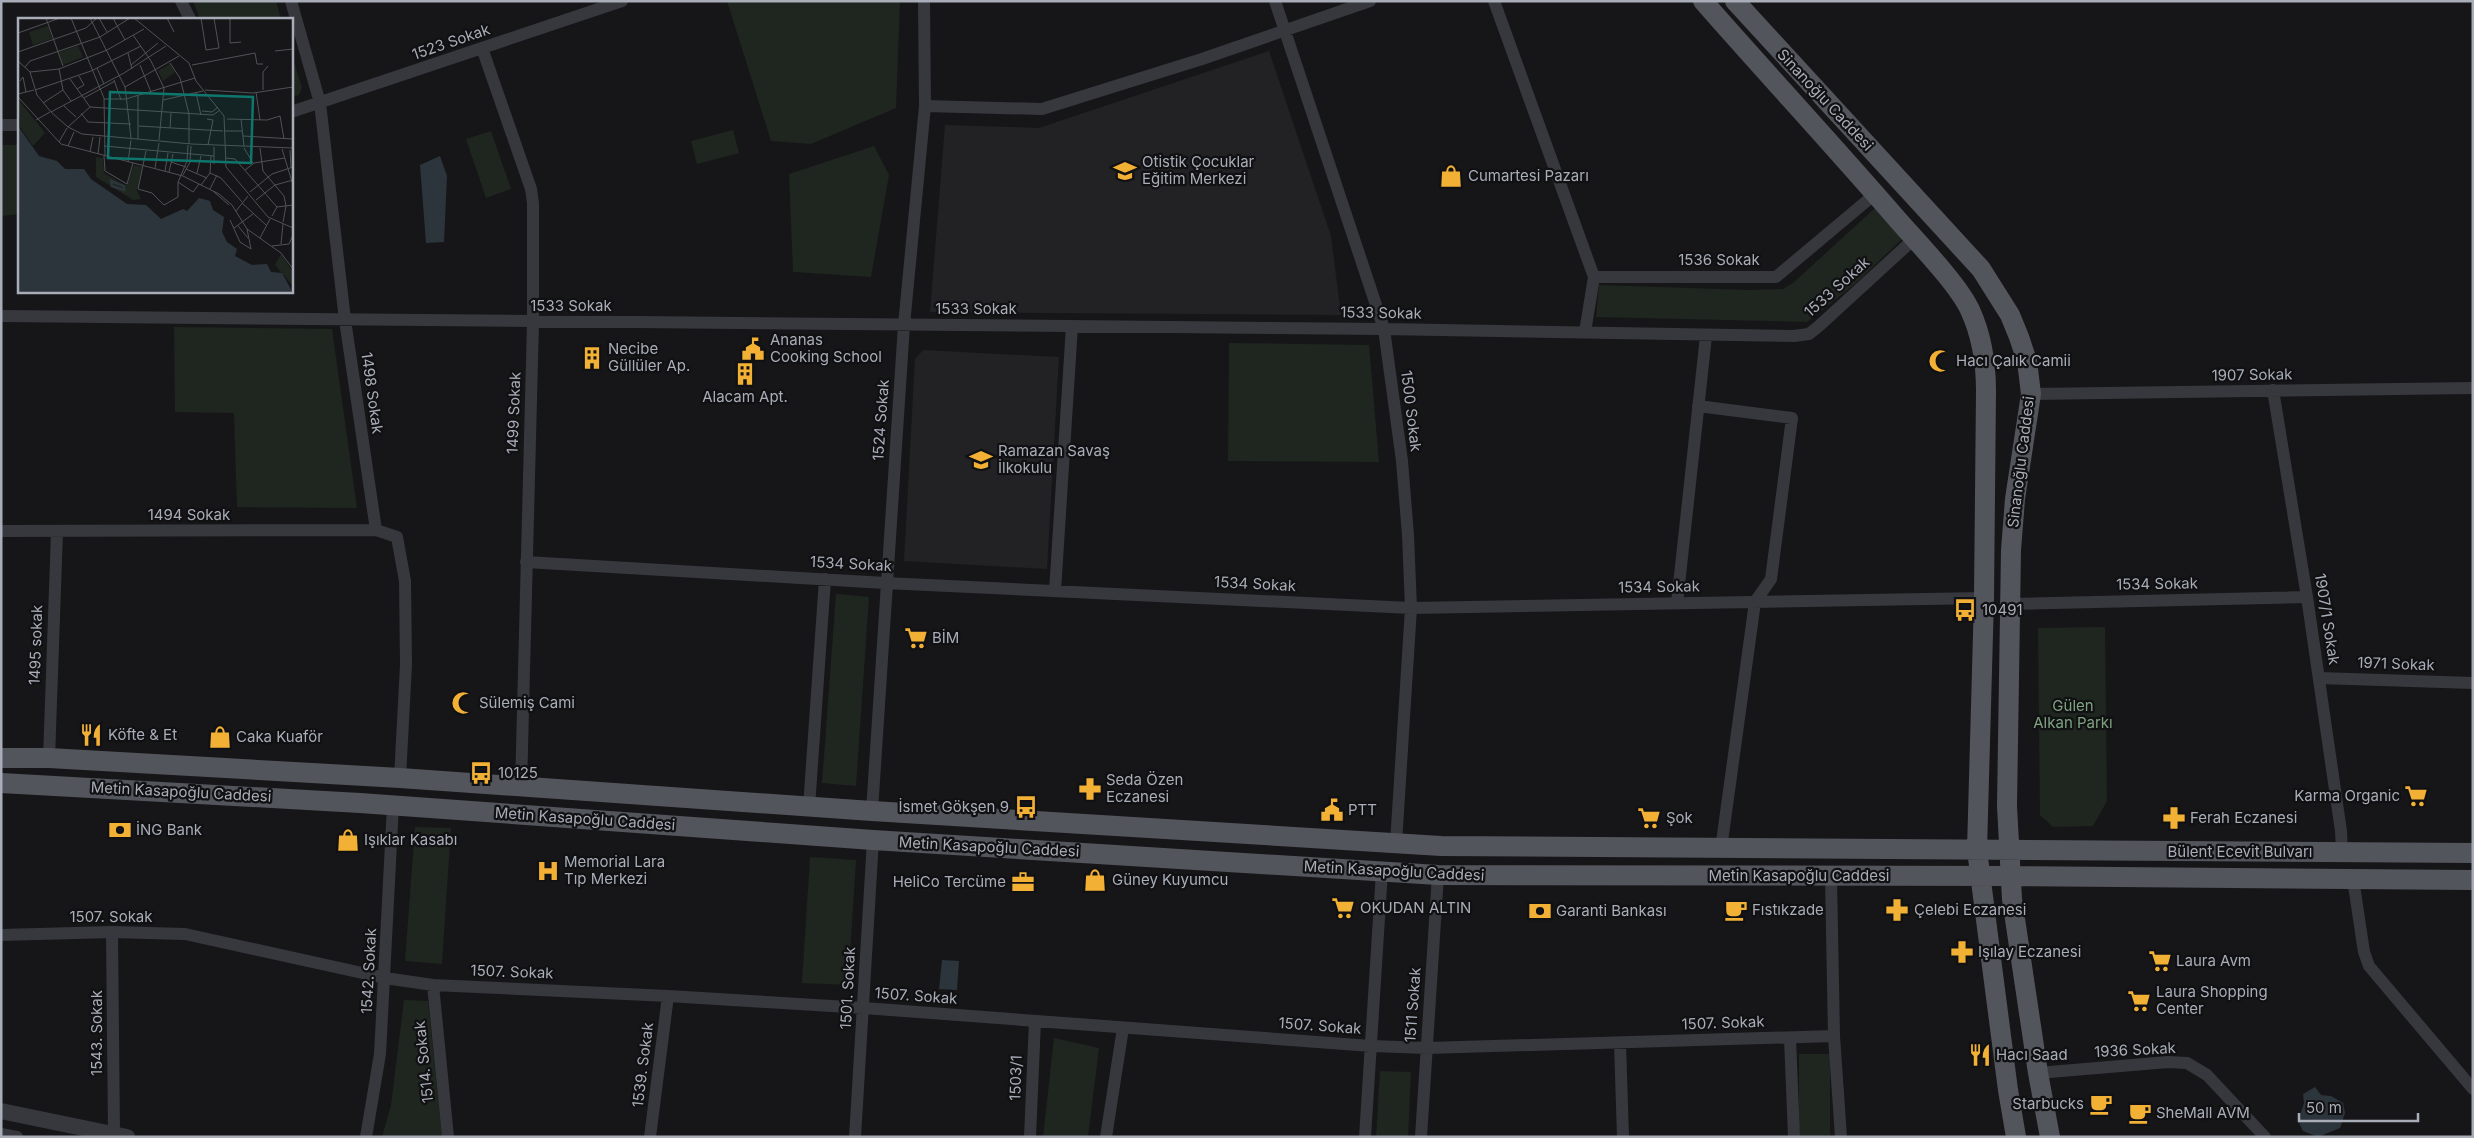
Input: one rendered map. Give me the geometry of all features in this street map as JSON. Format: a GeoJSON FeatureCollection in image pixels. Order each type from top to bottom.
{"type":"FeatureCollection","features":[{"type":"Feature","properties":{"kind":"main road","name":"Si̇nanoğlu Caddesi"},"geometry":{"type":"LineString","coordinates":[[1703,1],[1914,239],[1970,308],[1981,338],[1986,369],[1984,598],[1977,850],[2008,1090],[2016,1137]]}},
{"type":"Feature","properties":{"kind":"main road","name":"Si̇nanoğlu Caddesi"},"geometry":{"type":"LineString","coordinates":[[1735,1],[1981,269],[2010,315],[2027,361],[2031,394],[2015,499],[2008,604],[2008,850],[2038,1073],[2050,1137]]}},
{"type":"Feature","properties":{"kind":"main road","name":"Metin Kasapoğlu Caddesi"},"geometry":{"type":"LineString","coordinates":[[1,758],[49,758],[400,778],[520,788],[872,811],[1441,846],[2008,850]]}},
{"type":"Feature","properties":{"kind":"main road","name":"Metin Kasapoğlu Caddesi"},"geometry":{"type":"LineString","coordinates":[[1,783],[393,805],[873,840],[1438,875],[1979,876]]}},
{"type":"Feature","properties":{"kind":"main road","name":"Bülent Ecevit Bulvarı"},"geometry":{"type":"LineString","coordinates":[[2008,850],[2473,853]]}},
{"type":"Feature","properties":{"kind":"main road","name":"Bülent Ecevit Bulvarı"},"geometry":{"type":"LineString","coordinates":[[1979,876],[2473,880]]}},
{"type":"Feature","properties":{"kind":"street"},"geometry":{"type":"LineString","coordinates":[[181,1],[190,18]]}},
{"type":"Feature","properties":{"kind":"street","name":"1498 Sokak"},"geometry":{"type":"LineString","coordinates":[[291,1],[320,103],[345,320],[376,530]]}},
{"type":"Feature","properties":{"kind":"street","name":"1523 Sokak"},"geometry":{"type":"LineString","coordinates":[[292,112],[622,1]]}},
{"type":"Feature","properties":{"kind":"street","name":"1524 Sokak"},"geometry":{"type":"LineString","coordinates":[[872,811],[885,583],[904,325],[925,106],[924,1]]}},
{"type":"Feature","properties":{"kind":"street","name":"1500 Sokak"},"geometry":{"type":"LineString","coordinates":[[1275,1],[1384,329],[1402,461],[1411,608],[1396,843]]}},
{"type":"Feature","properties":{"kind":"street"},"geometry":{"type":"LineString","coordinates":[[925,106],[1042,109],[1370,1]]}},
{"type":"Feature","properties":{"kind":"street"},"geometry":{"type":"LineString","coordinates":[[1494,1],[1594,277],[1585,332]]}},
{"type":"Feature","properties":{"kind":"street","name":"1499 Sokak"},"geometry":{"type":"LineString","coordinates":[[482,48],[533,196],[533,322],[520,788]]}},
{"type":"Feature","properties":{"kind":"street"},"geometry":{"type":"LineString","coordinates":[[1,125],[18,125]]}},
{"type":"Feature","properties":{"kind":"street","name":"1536 Sokak"},"geometry":{"type":"LineString","coordinates":[[1594,277],[1776,277],[1875,194]]}},
{"type":"Feature","properties":{"kind":"street","name":"1533 Sokak"},"geometry":{"type":"LineString","coordinates":[[1,316],[1384,329],[1706,336],[1794,336],[1809,334],[1914,239]]}},
{"type":"Feature","properties":{"kind":"street"},"geometry":{"type":"LineString","coordinates":[[1055,591],[1072,326]]}},
{"type":"Feature","properties":{"kind":"street"},"geometry":{"type":"LineString","coordinates":[[1677,602],[1706,336]]}},
{"type":"Feature","properties":{"kind":"street","name":"1907 Sokak"},"geometry":{"type":"LineString","coordinates":[[2031,394],[2473,388]]}},
{"type":"Feature","properties":{"kind":"street","name":"1907/1 Sokak"},"geometry":{"type":"LineString","coordinates":[[2273,390],[2307,597],[2341,831],[2342,852]]}},
{"type":"Feature","properties":{"kind":"street"},"geometry":{"type":"LineString","coordinates":[[1698,406],[1792,418],[1771,579],[1755,602],[1721,849]]}},
{"type":"Feature","properties":{"kind":"street"},"geometry":{"type":"LineString","coordinates":[[376,530],[397,537],[405,581],[406,665],[400,778]]}},
{"type":"Feature","properties":{"kind":"street","name":"1494 Sokak"},"geometry":{"type":"LineString","coordinates":[[1,531],[376,530]]}},
{"type":"Feature","properties":{"kind":"street","name":"1495 sokak"},"geometry":{"type":"LineString","coordinates":[[49,758],[57,532]]}},
{"type":"Feature","properties":{"kind":"street","name":"1534 Sokak"},"geometry":{"type":"LineString","coordinates":[[526,562],[885,583],[1411,608],[1984,598]]}},
{"type":"Feature","properties":{"kind":"street"},"geometry":{"type":"LineString","coordinates":[[809,806],[825,579]]}},
{"type":"Feature","properties":{"kind":"street","name":"1534 Sokak"},"geometry":{"type":"LineString","coordinates":[[2008,604],[2307,597]]}},
{"type":"Feature","properties":{"kind":"street","name":"1971 Sokak"},"geometry":{"type":"LineString","coordinates":[[2319,678],[2473,683]]}},
{"type":"Feature","properties":{"kind":"street","name":"1542. Sokak"},"geometry":{"type":"LineString","coordinates":[[366,1137],[380,1054],[393,805]]}},
{"type":"Feature","properties":{"kind":"street","name":"1501. Sokak"},"geometry":{"type":"LineString","coordinates":[[854,1137],[864,1008],[873,840]]}},
{"type":"Feature","properties":{"kind":"street"},"geometry":{"type":"LineString","coordinates":[[1366,1137],[1382,871]]}},
{"type":"Feature","properties":{"kind":"street","name":"1511 Sokak"},"geometry":{"type":"LineString","coordinates":[[1421,1137],[1438,875]]}},
{"type":"Feature","properties":{"kind":"street"},"geometry":{"type":"LineString","coordinates":[[1831,877],[1834,1036],[1841,1137]]}},
{"type":"Feature","properties":{"kind":"street"},"geometry":{"type":"LineString","coordinates":[[2353,879],[2364,952],[2370,966],[2473,1089]]}},
{"type":"Feature","properties":{"kind":"street","name":"1507. Sokak"},"geometry":{"type":"LineString","coordinates":[[1,935],[112,932],[185,934],[385,978],[433,985],[668,996],[864,1008],[1371,1046],[1426,1048],[1834,1036]]}},
{"type":"Feature","properties":{"kind":"street","name":"1543. Sokak"},"geometry":{"type":"LineString","coordinates":[[112,932],[121,1135]]}},
{"type":"Feature","properties":{"kind":"street","name":"1514. Sokak"},"geometry":{"type":"LineString","coordinates":[[433,985],[448,1137]]}},
{"type":"Feature","properties":{"kind":"street","name":"1539. Sokak"},"geometry":{"type":"LineString","coordinates":[[650,1137],[668,996]]}},
{"type":"Feature","properties":{"kind":"street","name":"1503/1"},"geometry":{"type":"LineString","coordinates":[[1030,1137],[1034,1021]]}},
{"type":"Feature","properties":{"kind":"street"},"geometry":{"type":"LineString","coordinates":[[1106,1137],[1123,1028]]}},
{"type":"Feature","properties":{"kind":"street"},"geometry":{"type":"LineString","coordinates":[[1790,1038],[1794,1137]]}},
{"type":"Feature","properties":{"kind":"street"},"geometry":{"type":"LineString","coordinates":[[1620,1043],[1623,1137]]}},
{"type":"Feature","properties":{"kind":"street","name":"1936 Sokak"},"geometry":{"type":"LineString","coordinates":[[2038,1073],[2168,1062],[2187,1063],[2207,1075],[2265,1137]]}},
{"type":"Feature","properties":{"kind":"street"},"geometry":{"type":"LineString","coordinates":[[1,1111],[121,1135]]}},
{"type":"Feature","properties":{"kind":"street"},"geometry":{"type":"LineString","coordinates":[[1,1134],[17,1137]]}},
{"type":"Feature","properties":{"kind":"shaded area","name":"Otistik Çocuklar Eğitim Merkezi"},"geometry":{"type":"Polygon","coordinates":[[[1269,51],[1331,236],[1341,315],[930,312],[945,125],[1039,128],[1269,51]]]}},
{"type":"Feature","properties":{"kind":"shaded area"},"geometry":{"type":"Polygon","coordinates":[[[440,156],[447,176],[444,242],[426,243],[420,165],[440,156]]]}},
{"type":"Feature","properties":{"kind":"shaded area","name":"Ramazan Savaş İlkokulu"},"geometry":{"type":"Polygon","coordinates":[[[923,350],[1059,357],[1047,569],[904,561],[915,359],[923,350]]]}},
{"type":"Feature","properties":{"kind":"shaded area"},"geometry":{"type":"Polygon","coordinates":[[[942,960],[959,961],[957,990],[939,989],[942,960]]]}},
{"type":"Feature","properties":{"kind":"shaded area"},"geometry":{"type":"Polygon","coordinates":[[[2315,1087],[2321,1095],[2331,1096],[2343,1103],[2345,1113],[2340,1128],[2318,1137],[2303,1131],[2298,1121],[2304,1103],[2303,1094],[2315,1087]]]}},
{"type":"Feature","properties":{"kind":"green space"},"geometry":{"type":"Polygon","coordinates":[[[193,1],[276,1],[281,18],[200,18],[193,1]]]}},
{"type":"Feature","properties":{"kind":"green space"},"geometry":{"type":"Polygon","coordinates":[[[727,1],[900,1],[896,108],[811,144],[771,141],[727,1]]]}},
{"type":"Feature","properties":{"kind":"green space"},"geometry":{"type":"Polygon","coordinates":[[[292,55],[302,88],[299,95],[292,97],[292,55]]]}},
{"type":"Feature","properties":{"kind":"green space"},"geometry":{"type":"Polygon","coordinates":[[[733,130],[739,153],[697,164],[691,141],[733,130]]]}},
{"type":"Feature","properties":{"kind":"green space"},"geometry":{"type":"Polygon","coordinates":[[[491,131],[511,189],[486,198],[466,139],[491,131]]]}},
{"type":"Feature","properties":{"kind":"green space"},"geometry":{"type":"Polygon","coordinates":[[[1,145],[18,145],[18,214],[1,216],[1,145]]]}},
{"type":"Feature","properties":{"kind":"green space"},"geometry":{"type":"Polygon","coordinates":[[[874,146],[889,175],[871,277],[793,272],[789,174],[874,146]]]}},
{"type":"Feature","properties":{"kind":"green space"},"geometry":{"type":"Polygon","coordinates":[[[1875,208],[1902,239],[1855,284],[1807,322],[1596,317],[1599,285],[1749,290],[1783,289],[1793,283],[1875,208]]]}},
{"type":"Feature","properties":{"kind":"green space"},"geometry":{"type":"Polygon","coordinates":[[[174,327],[332,329],[357,508],[237,507],[234,413],[175,412],[174,327]]]}},
{"type":"Feature","properties":{"kind":"green space"},"geometry":{"type":"Polygon","coordinates":[[[1229,343],[1369,345],[1379,462],[1228,461],[1229,343]]]}},
{"type":"Feature","properties":{"kind":"green space"},"geometry":{"type":"Polygon","coordinates":[[[836,594],[869,597],[856,786],[822,783],[836,594]]]}},
{"type":"Feature","properties":{"kind":"green space","name":"Gülen Alkan Parkı"},"geometry":{"type":"Polygon","coordinates":[[[2105,627],[2107,801],[2093,826],[2053,827],[2040,815],[2038,628],[2105,627]]]}},
{"type":"Feature","properties":{"kind":"green space"},"geometry":{"type":"Polygon","coordinates":[[[415,827],[451,828],[442,964],[405,961],[415,827]]]}},
{"type":"Feature","properties":{"kind":"green space"},"geometry":{"type":"Polygon","coordinates":[[[810,857],[856,860],[848,985],[802,983],[810,857]]]}},
{"type":"Feature","properties":{"kind":"green space"},"geometry":{"type":"Polygon","coordinates":[[[404,1000],[428,1001],[442,1137],[382,1137],[391,1105],[404,1000]]]}},
{"type":"Feature","properties":{"kind":"green space"},"geometry":{"type":"Polygon","coordinates":[[[1054,1038],[1099,1048],[1088,1137],[1043,1137],[1054,1038]]]}},
{"type":"Feature","properties":{"kind":"green space"},"geometry":{"type":"Polygon","coordinates":[[[1799,1054],[1830,1054],[1830,1137],[1799,1137],[1799,1054]]]}},
{"type":"Feature","properties":{"kind":"green space"},"geometry":{"type":"Polygon","coordinates":[[[1380,1071],[1411,1072],[1408,1137],[1376,1137],[1380,1071]]]}},
{"type":"Feature","properties":{"kind":"place","name":"Otistik Çocuklar Eğitim Merkezi"},"geometry":{"type":"Point","coordinates":[1125,171]}},
{"type":"Feature","properties":{"kind":"place","name":"Cumartesi Pazarı"},"geometry":{"type":"Point","coordinates":[1451,176]}},
{"type":"Feature","properties":{"kind":"place","name":"Ananas Cooking School"},"geometry":{"type":"Point","coordinates":[753,349]}},
{"type":"Feature","properties":{"kind":"place","name":"Necibe Güllüler Ap."},"geometry":{"type":"Point","coordinates":[592,358]}},
{"type":"Feature","properties":{"kind":"place","name":"Hacı Çalık Camii"},"geometry":{"type":"Point","coordinates":[1940,361]}},
{"type":"Feature","properties":{"kind":"place","name":"Alacam Apt."},"geometry":{"type":"Point","coordinates":[745,374]}},
{"type":"Feature","properties":{"kind":"place","name":"Ramazan Savaş İlkokulu"},"geometry":{"type":"Point","coordinates":[981,460]}},
{"type":"Feature","properties":{"kind":"place","name":"10491"},"geometry":{"type":"Point","coordinates":[1965,610]}},
{"type":"Feature","properties":{"kind":"place","name":"BİM"},"geometry":{"type":"Point","coordinates":[916,638]}},
{"type":"Feature","properties":{"kind":"place","name":"Sülemiş Cami"},"geometry":{"type":"Point","coordinates":[463,703]}},
{"type":"Feature","properties":{"kind":"place","name":"Köfte & Et"},"geometry":{"type":"Point","coordinates":[91,735]}},
{"type":"Feature","properties":{"kind":"place","name":"Caka Kuaför"},"geometry":{"type":"Point","coordinates":[220,737]}},
{"type":"Feature","properties":{"kind":"place","name":"10125"},"geometry":{"type":"Point","coordinates":[481,773]}},
{"type":"Feature","properties":{"kind":"place","name":"Seda Özen Eczanesi"},"geometry":{"type":"Point","coordinates":[1090,789]}},
{"type":"Feature","properties":{"kind":"place","name":"Karma Organic"},"geometry":{"type":"Point","coordinates":[2416,796]}},
{"type":"Feature","properties":{"kind":"place","name":"İsmet Gökşen 9"},"geometry":{"type":"Point","coordinates":[1026,807]}},
{"type":"Feature","properties":{"kind":"place","name":"PTT"},"geometry":{"type":"Point","coordinates":[1332,810]}},
{"type":"Feature","properties":{"kind":"place","name":"Şok"},"geometry":{"type":"Point","coordinates":[1649,818]}},
{"type":"Feature","properties":{"kind":"place","name":"Ferah Eczanesi"},"geometry":{"type":"Point","coordinates":[2174,818]}},
{"type":"Feature","properties":{"kind":"place","name":"İNG Bank"},"geometry":{"type":"Point","coordinates":[120,830]}},
{"type":"Feature","properties":{"kind":"place","name":"Işıklar Kasabı"},"geometry":{"type":"Point","coordinates":[348,840]}},
{"type":"Feature","properties":{"kind":"place","name":"Memorial Lara Tıp Merkezi"},"geometry":{"type":"Point","coordinates":[548,871]}},
{"type":"Feature","properties":{"kind":"place","name":"Güney Kuyumcu"},"geometry":{"type":"Point","coordinates":[1095,880]}},
{"type":"Feature","properties":{"kind":"place","name":"HeliCo Tercüme"},"geometry":{"type":"Point","coordinates":[1023,882]}},
{"type":"Feature","properties":{"kind":"place","name":"OKUDAN ALTIN"},"geometry":{"type":"Point","coordinates":[1343,908]}},
{"type":"Feature","properties":{"kind":"place","name":"Fıstıkzade"},"geometry":{"type":"Point","coordinates":[1736,910]}},
{"type":"Feature","properties":{"kind":"place","name":"Çelebi Eczanesi"},"geometry":{"type":"Point","coordinates":[1897,910]}},
{"type":"Feature","properties":{"kind":"place","name":"Garanti Bankası"},"geometry":{"type":"Point","coordinates":[1540,911]}},
{"type":"Feature","properties":{"kind":"place","name":"Işılay Eczanesi"},"geometry":{"type":"Point","coordinates":[1962,952]}},
{"type":"Feature","properties":{"kind":"place","name":"Laura Avm"},"geometry":{"type":"Point","coordinates":[2160,961]}},
{"type":"Feature","properties":{"kind":"place","name":"Laura Shopping Center"},"geometry":{"type":"Point","coordinates":[2139,1001]}},
{"type":"Feature","properties":{"kind":"place","name":"Hacı Saad"},"geometry":{"type":"Point","coordinates":[1980,1055]}},
{"type":"Feature","properties":{"kind":"place","name":"Starbucks"},"geometry":{"type":"Point","coordinates":[2101,1104]}},
{"type":"Feature","properties":{"kind":"place","name":"SheMall AVM"},"geometry":{"type":"Point","coordinates":[2140,1113]}}]}
